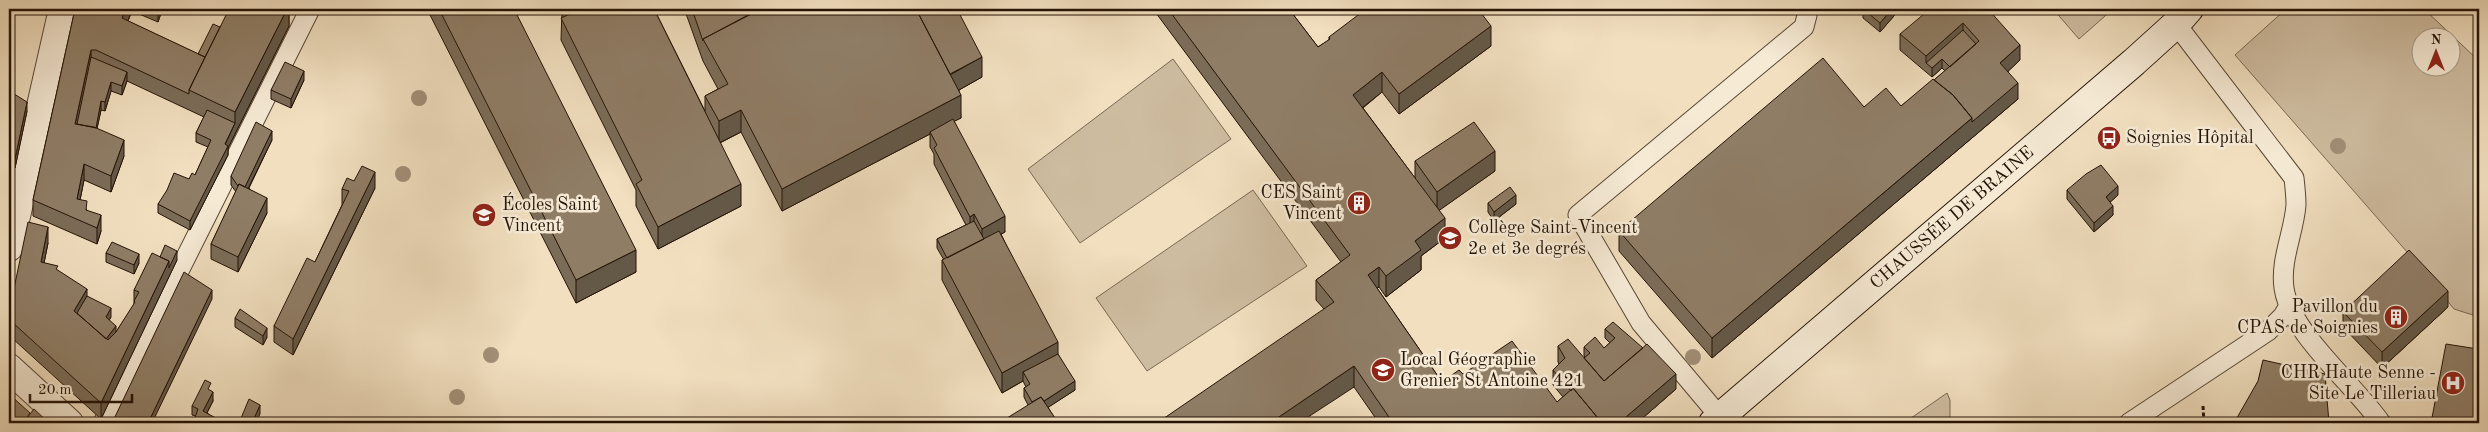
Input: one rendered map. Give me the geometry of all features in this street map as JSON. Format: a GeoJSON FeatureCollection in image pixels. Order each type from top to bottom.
{"type":"FeatureCollection","features":[{"type":"Feature","properties":{"kind":"street"},"geometry":{"type":"LineString","coordinates":[[9,247],[63,9]]}},
{"type":"Feature","properties":{"kind":"street","name":"CHAUSSÉE DE BRAINE"},"geometry":{"type":"LineString","coordinates":[[1720,421],[2182,16]]}},
{"type":"Feature","properties":{"kind":"street"},"geometry":{"type":"LineString","coordinates":[[9,368],[69,423]]}},
{"type":"Feature","properties":{"kind":"lane"},"geometry":{"type":"LineString","coordinates":[[104,423],[310,9]]}},
{"type":"Feature","properties":{"kind":"lane"},"geometry":{"type":"LineString","coordinates":[[1720,421],[1641,324],[1578,215],[1804,27],[1807,15]]}},
{"type":"Feature","properties":{"kind":"lane"},"geometry":{"type":"LineString","coordinates":[[2182,16],[2294,178],[2296,205],[2285,262],[2284,287],[2289,306],[2302,328],[2381,423]]}},
{"type":"Feature","properties":{"kind":"lane"},"geometry":{"type":"LineString","coordinates":[[2129,423],[2268,331],[2283,316],[2289,306]]}},
{"type":"Feature","properties":{"kind":"shaded area"},"geometry":{"type":"Polygon","coordinates":[[[2053,9],[2113,9],[2079,39],[2053,9]]]}},
{"type":"Feature","properties":{"kind":"shaded area"},"geometry":{"type":"Polygon","coordinates":[[[2286,9],[2424,9],[2444,28],[2410,28],[2410,78],[2460,78],[2460,43],[2479,61],[2479,317],[2454,309],[2414,260],[2235,55],[2286,9]]]}},
{"type":"Feature","properties":{"kind":"shaded area"},"geometry":{"type":"Polygon","coordinates":[[[1173,59],[1231,139],[1080,243],[1028,169],[1173,59]]]}},
{"type":"Feature","properties":{"kind":"shaded area"},"geometry":{"type":"Polygon","coordinates":[[[1253,190],[1307,266],[1147,371],[1096,298],[1253,190]]]}},
{"type":"Feature","properties":{"kind":"shaded area"},"geometry":{"type":"Polygon","coordinates":[[[1947,393],[1950,400],[1950,423],[1904,423],[1947,393]]]}},
{"type":"Feature","properties":{"kind":"building"},"geometry":{"type":"Polygon","coordinates":[[[75,9],[126,9],[122,18],[205,57],[189,90],[189,94],[96,50],[91,50],[75,124],[94,127],[124,140],[111,176],[84,164],[77,199],[87,201],[86,210],[101,215],[97,228],[33,200],[75,9]]]}},
{"type":"Feature","properties":{"kind":"building"},"geometry":{"type":"Polygon","coordinates":[[[229,9],[287,9],[235,112],[189,90],[229,9]]]}},
{"type":"Feature","properties":{"kind":"building"},"geometry":{"type":"Polygon","coordinates":[[[439,9],[514,9],[636,250],[576,280],[439,9]]]}},
{"type":"Feature","properties":{"kind":"building"},"geometry":{"type":"Polygon","coordinates":[[[567,9],[654,9],[741,184],[658,227],[636,184],[642,180],[561,18],[570,14],[567,9]]]}},
{"type":"Feature","properties":{"kind":"building"},"geometry":{"type":"Polygon","coordinates":[[[692,9],[745,9],[748,15],[703,39],[703,41],[692,9]]]}},
{"type":"Feature","properties":{"kind":"building"},"geometry":{"type":"Polygon","coordinates":[[[761,9],[916,9],[961,95],[782,189],[741,110],[719,121],[705,96],[728,84],[703,39],[761,9]]]}},
{"type":"Feature","properties":{"kind":"building"},"geometry":{"type":"Polygon","coordinates":[[[916,9],[957,9],[982,57],[950,74],[916,9]]]}},
{"type":"Feature","properties":{"kind":"building","name":"CES Saint Vincent"},"geometry":{"type":"Polygon","coordinates":[[[1168,9],[1289,9],[1318,47],[1366,9],[1478,9],[1491,26],[1399,94],[1382,72],[1353,95],[1445,218],[1415,241],[1421,250],[1386,276],[1379,267],[1368,275],[1442,382],[1459,370],[1463,374],[1512,341],[1557,402],[1573,388],[1602,423],[1393,423],[1354,366],[1270,423],[1157,423],[1334,302],[1316,280],[1350,255],[1168,9]]]}},
{"type":"Feature","properties":{"kind":"building"},"geometry":{"type":"Polygon","coordinates":[[[1863,9],[1892,9],[1880,23],[1863,9]]]}},
{"type":"Feature","properties":{"kind":"building"},"geometry":{"type":"Polygon","coordinates":[[[1930,9],[1972,9],[1975,12],[1980,9],[1988,9],[2020,45],[2000,63],[2018,83],[1972,122],[1972,118],[1953,95],[1934,80],[1979,41],[1963,23],[1926,56],[1900,34],[1930,9]]]}},
{"type":"Feature","properties":{"kind":"building"},"geometry":{"type":"Polygon","coordinates":[[[213,24],[220,27],[205,57],[198,54],[213,24]]]}},
{"type":"Feature","properties":{"kind":"building"},"geometry":{"type":"Polygon","coordinates":[[[1963,30],[1976,44],[1950,67],[1942,59],[1932,68],[1926,63],[1963,30]]]}},
{"type":"Feature","properties":{"kind":"building"},"geometry":{"type":"Polygon","coordinates":[[[91,57],[127,72],[122,86],[111,82],[105,102],[101,101],[96,128],[77,124],[91,57]]]}},
{"type":"Feature","properties":{"kind":"building"},"geometry":{"type":"Polygon","coordinates":[[[1823,58],[1864,107],[1886,88],[1901,106],[1933,79],[1953,95],[1972,118],[1712,338],[1619,231],[1823,58]]]}},
{"type":"Feature","properties":{"kind":"building"},"geometry":{"type":"Polygon","coordinates":[[[285,62],[304,71],[291,99],[271,90],[285,62]]]}},
{"type":"Feature","properties":{"kind":"building"},"geometry":{"type":"Polygon","coordinates":[[[11,92],[27,102],[15,159],[9,157],[9,97],[11,92]]]}},
{"type":"Feature","properties":{"kind":"building"},"geometry":{"type":"Polygon","coordinates":[[[207,110],[235,123],[225,144],[228,146],[190,221],[158,204],[167,190],[174,173],[189,179],[192,173],[195,175],[211,140],[196,133],[207,110]]]}},
{"type":"Feature","properties":{"kind":"building"},"geometry":{"type":"Polygon","coordinates":[[[953,119],[1005,216],[982,229],[974,214],[970,217],[934,148],[937,145],[930,132],[953,119]]]}},
{"type":"Feature","properties":{"kind":"building"},"geometry":{"type":"Polygon","coordinates":[[[256,122],[272,131],[245,187],[239,184],[238,186],[231,176],[256,122]]]}},
{"type":"Feature","properties":{"kind":"building"},"geometry":{"type":"Polygon","coordinates":[[[1474,122],[1495,151],[1437,192],[1415,161],[1474,122]]]}},
{"type":"Feature","properties":{"kind":"building"},"geometry":{"type":"Polygon","coordinates":[[[2101,165],[2118,186],[2106,197],[2113,206],[2094,223],[2067,190],[2086,174],[2101,165]]]}},
{"type":"Feature","properties":{"kind":"building"},"geometry":{"type":"Polygon","coordinates":[[[362,166],[375,172],[293,339],[274,326],[307,258],[315,262],[349,191],[342,189],[347,178],[354,181],[362,166]]]}},
{"type":"Feature","properties":{"kind":"building"},"geometry":{"type":"Polygon","coordinates":[[[239,184],[267,198],[238,257],[211,244],[239,184]]]}},
{"type":"Feature","properties":{"kind":"building"},"geometry":{"type":"Polygon","coordinates":[[[1510,187],[1516,195],[1494,212],[1488,203],[1510,187]]]}},
{"type":"Feature","properties":{"kind":"building"},"geometry":{"type":"Polygon","coordinates":[[[974,221],[984,239],[947,258],[937,239],[974,221]]]}},
{"type":"Feature","properties":{"kind":"building"},"geometry":{"type":"Polygon","coordinates":[[[28,222],[48,227],[41,262],[58,266],[56,269],[87,289],[74,311],[108,340],[116,332],[135,302],[139,292],[134,290],[152,253],[169,261],[101,403],[12,322],[9,312],[28,222]]]}},
{"type":"Feature","properties":{"kind":"building"},"geometry":{"type":"Polygon","coordinates":[[[999,231],[1058,342],[1002,373],[942,260],[999,231]]]}},
{"type":"Feature","properties":{"kind":"building"},"geometry":{"type":"Polygon","coordinates":[[[112,242],[139,254],[134,265],[106,253],[112,242]]]}},
{"type":"Feature","properties":{"kind":"building"},"geometry":{"type":"Polygon","coordinates":[[[165,245],[177,251],[169,268],[169,261],[160,257],[165,245]]]}},
{"type":"Feature","properties":{"kind":"building","name":"Pavillon du CPAS de Soignies"},"geometry":{"type":"Polygon","coordinates":[[[2409,250],[2448,291],[2382,352],[2343,312],[2409,250]]]}},
{"type":"Feature","properties":{"kind":"building"},"geometry":{"type":"Polygon","coordinates":[[[184,272],[212,290],[148,423],[116,423],[113,421],[184,272]]]}},
{"type":"Feature","properties":{"kind":"building"},"geometry":{"type":"Polygon","coordinates":[[[87,296],[111,308],[106,317],[116,326],[106,339],[77,313],[87,296]]]}},
{"type":"Feature","properties":{"kind":"building"},"geometry":{"type":"Polygon","coordinates":[[[240,309],[267,328],[263,336],[235,318],[240,309]]]}},
{"type":"Feature","properties":{"kind":"building"},"geometry":{"type":"Polygon","coordinates":[[[1613,322],[1643,348],[1604,381],[1584,358],[1590,353],[1584,347],[1595,337],[1604,348],[1615,338],[1605,329],[1613,322]]]}},
{"type":"Feature","properties":{"kind":"building"},"geometry":{"type":"Polygon","coordinates":[[[1568,339],[1604,381],[1647,344],[1676,374],[1619,423],[1602,423],[1573,388],[1571,391],[1553,370],[1565,358],[1558,346],[1568,339]]]}},
{"type":"Feature","properties":{"kind":"building"},"geometry":{"type":"Polygon","coordinates":[[[2479,340],[2479,423],[2431,423],[2446,344],[2478,349],[2479,340]]]}},
{"type":"Feature","properties":{"kind":"building"},"geometry":{"type":"Polygon","coordinates":[[[1058,354],[1075,381],[1044,401],[1041,397],[1032,402],[1024,388],[1030,384],[1023,372],[1058,354]]]}},
{"type":"Feature","properties":{"kind":"building"},"geometry":{"type":"Polygon","coordinates":[[[2263,360],[2325,374],[2329,423],[2234,423],[2258,381],[2263,360]]]}},
{"type":"Feature","properties":{"kind":"building"},"geometry":{"type":"Polygon","coordinates":[[[205,380],[211,383],[208,389],[213,392],[203,411],[221,421],[220,423],[193,423],[198,409],[192,406],[205,380]]]}},
{"type":"Feature","properties":{"kind":"building"},"geometry":{"type":"Polygon","coordinates":[[[9,394],[30,413],[23,423],[9,423],[9,394]]]}},
{"type":"Feature","properties":{"kind":"building"},"geometry":{"type":"Polygon","coordinates":[[[1041,397],[1057,421],[1054,423],[999,423],[1041,397]]]}},
{"type":"Feature","properties":{"kind":"building"},"geometry":{"type":"Polygon","coordinates":[[[249,399],[260,405],[252,423],[239,423],[249,399]]]}},
{"type":"Feature","properties":{"kind":"building"},"geometry":{"type":"Polygon","coordinates":[[[34,409],[49,423],[23,423],[34,409]]]}},
{"type":"Feature","properties":{"kind":"building"},"geometry":{"type":"Polygon","coordinates":[[[181,418],[191,423],[179,423],[181,418]]]}},
{"type":"Feature","properties":{"kind":"building"},"geometry":{"type":"Polygon","coordinates":[[[296,418],[304,423],[291,423],[296,418]]]}},
{"type":"Feature","properties":{"kind":"place","name":"Soignies Hôpital"},"geometry":{"type":"Point","coordinates":[2109,138]}},
{"type":"Feature","properties":{"kind":"place","name":"CES Saint Vincent"},"geometry":{"type":"Point","coordinates":[1359,203]}},
{"type":"Feature","properties":{"kind":"place","name":"Écoles Saint Vincent"},"geometry":{"type":"Point","coordinates":[484,215]}},
{"type":"Feature","properties":{"kind":"place","name":"Collège Saint-Vincent 2e et 3e degrés"},"geometry":{"type":"Point","coordinates":[1450,238]}},
{"type":"Feature","properties":{"kind":"place","name":"Pavillon du CPAS de Soignies"},"geometry":{"type":"Point","coordinates":[2396,317]}},
{"type":"Feature","properties":{"kind":"place","name":"Local Géographie Grenier St Antoine 421"},"geometry":{"type":"Point","coordinates":[1383,370]}},
{"type":"Feature","properties":{"kind":"place","name":"CHR Haute Senne - Site Le Tilleriau"},"geometry":{"type":"Point","coordinates":[2453,383]}}]}
